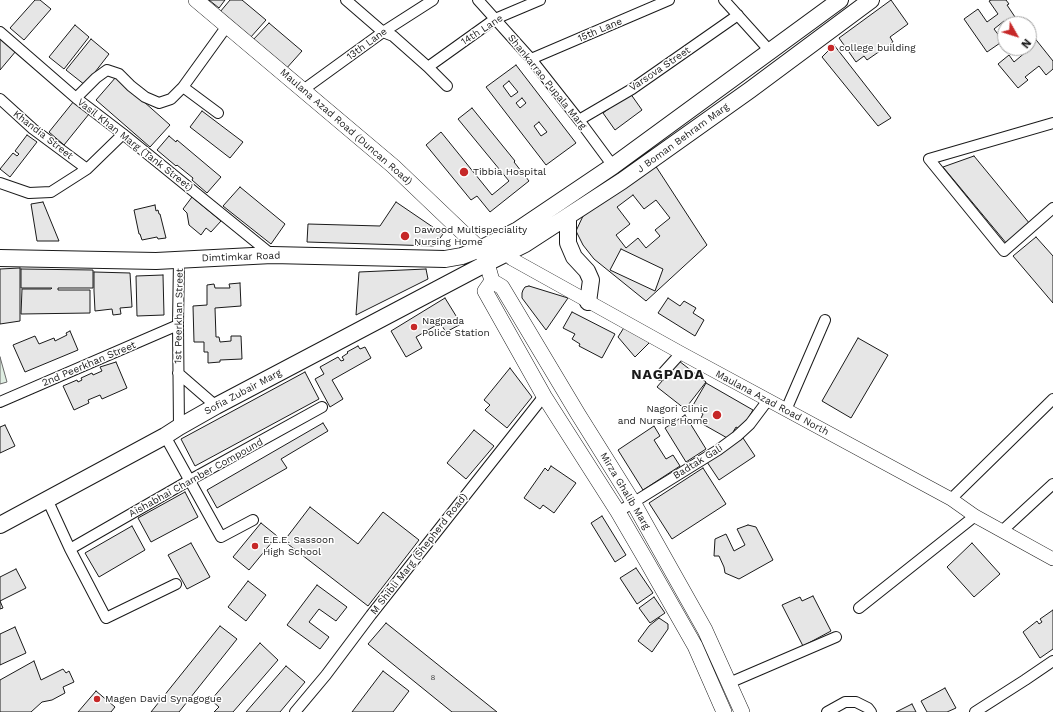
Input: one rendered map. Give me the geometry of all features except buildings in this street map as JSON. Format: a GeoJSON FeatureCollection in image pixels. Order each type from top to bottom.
{"type":"FeatureCollection","features":[{"type":"Feature","properties":{"kind":"main road","name":"Maulana Azad Road (Duncan Road)"},"geometry":{"type":"LineString","coordinates":[[196,0],[393,166],[484,256]]}},
{"type":"Feature","properties":{"kind":"main road","name":"J Boman Behram Marg"},"geometry":{"type":"LineString","coordinates":[[501,247],[525,244],[622,181],[750,90],[870,0]]}},
{"type":"Feature","properties":{"kind":"main road","name":"J Boman Behram Marg"},"geometry":{"type":"LineString","coordinates":[[484,256],[501,247],[518,230],[613,166],[770,51],[834,2]]}},
{"type":"Feature","properties":{"kind":"main road"},"geometry":{"type":"LineString","coordinates":[[834,2],[843,20]]}},
{"type":"Feature","properties":{"kind":"main road"},"geometry":{"type":"LineString","coordinates":[[568,216],[568,243],[574,257],[587,271],[591,280],[588,302]]}},
{"type":"Feature","properties":{"kind":"main road","name":"Dimtimkar Road"},"geometry":{"type":"LineString","coordinates":[[0,258],[156,260],[272,254],[445,259],[462,256],[484,256]]}},
{"type":"Feature","properties":{"kind":"main road","name":"Mirza Ghalib Marg"},"geometry":{"type":"LineString","coordinates":[[484,256],[492,281],[502,287],[633,502],[705,630],[742,712]]}},
{"type":"Feature","properties":{"kind":"main road","name":"Sofia Zubair Marg"},"geometry":{"type":"LineString","coordinates":[[0,525],[165,436],[484,256]]}},
{"type":"Feature","properties":{"kind":"main road","name":"Mirza Ghalib Marg"},"geometry":{"type":"LineString","coordinates":[[492,281],[485,291],[544,396],[618,512],[695,646],[724,712]]}},
{"type":"Feature","properties":{"kind":"street"},"geometry":{"type":"LineString","coordinates":[[346,0],[383,32],[393,36],[447,86]]}},
{"type":"Feature","properties":{"kind":"street","name":"13th Lane"},"geometry":{"type":"LineString","coordinates":[[303,90],[383,32],[433,0]]}},
{"type":"Feature","properties":{"kind":"street","name":"Shankarrao Pupala Marg"},"geometry":{"type":"LineString","coordinates":[[478,0],[531,59],[613,166]]}},
{"type":"Feature","properties":{"kind":"street","name":"14th Lane"},"geometry":{"type":"LineString","coordinates":[[428,67],[495,19],[540,0]]}},
{"type":"Feature","properties":{"kind":"street","name":"15th Lane"},"geometry":{"type":"LineString","coordinates":[[531,59],[669,0]]}},
{"type":"Feature","properties":{"kind":"street"},"geometry":{"type":"LineString","coordinates":[[724,0],[770,51]]}},
{"type":"Feature","properties":{"kind":"street","name":"Varsova Street"},"geometry":{"type":"LineString","coordinates":[[579,120],[632,89],[738,15]]}},
{"type":"Feature","properties":{"kind":"street"},"geometry":{"type":"LineString","coordinates":[[76,98],[106,70],[119,74],[145,97],[159,103],[171,100],[183,87],[227,26]]}},
{"type":"Feature","properties":{"kind":"street","name":"Vasil Khan Marg (Tank Street)"},"geometry":{"type":"LineString","coordinates":[[0,32],[76,98],[272,254]]}},
{"type":"Feature","properties":{"kind":"street"},"geometry":{"type":"LineString","coordinates":[[183,87],[218,113]]}},
{"type":"Feature","properties":{"kind":"street","name":"Khandia Street"},"geometry":{"type":"LineString","coordinates":[[0,99],[34,129],[87,169]]}},
{"type":"Feature","properties":{"kind":"street"},"geometry":{"type":"LineString","coordinates":[[1053,123],[929,159],[1004,251],[1053,208]]}},
{"type":"Feature","properties":{"kind":"street"},"geometry":{"type":"LineString","coordinates":[[0,183],[29,193],[51,192],[87,169],[123,134]]}},
{"type":"Feature","properties":{"kind":"street","name":"Maulana Azad Road North"},"geometry":{"type":"LineString","coordinates":[[501,247],[512,259],[588,302],[951,499],[975,516],[1053,559]]}},
{"type":"Feature","properties":{"kind":"street","name":"1st Peerkhan Street"},"geometry":{"type":"LineString","coordinates":[[179,259],[179,427]]}},
{"type":"Feature","properties":{"kind":"street"},"geometry":{"type":"LineString","coordinates":[[786,410],[825,320]]}},
{"type":"Feature","properties":{"kind":"street","name":"2nd Peerkhan Street"},"geometry":{"type":"LineString","coordinates":[[0,402],[178,325]]}},
{"type":"Feature","properties":{"kind":"street"},"geometry":{"type":"LineString","coordinates":[[661,375],[680,353]]}},
{"type":"Feature","properties":{"kind":"street","name":"1st Peerkhan Street"},"geometry":{"type":"LineString","coordinates":[[178,373],[216,406]]}},
{"type":"Feature","properties":{"kind":"street","name":"M Shibli Marg (Shepherd Road)"},"geometry":{"type":"LineString","coordinates":[[295,712],[326,675],[371,615],[544,396]]}},
{"type":"Feature","properties":{"kind":"street","name":"Badtak Gali"},"geometry":{"type":"LineString","coordinates":[[618,512],[718,450],[737,436],[750,424],[768,400]]}},
{"type":"Feature","properties":{"kind":"street"},"geometry":{"type":"LineString","coordinates":[[951,499],[1053,400]]}},
{"type":"Feature","properties":{"kind":"street","name":"Aishabhai Chamber Compound"},"geometry":{"type":"LineString","coordinates":[[70,549],[190,480],[322,408]]}},
{"type":"Feature","properties":{"kind":"street"},"geometry":{"type":"LineString","coordinates":[[165,436],[221,537],[253,520]]}},
{"type":"Feature","properties":{"kind":"street"},"geometry":{"type":"LineString","coordinates":[[1002,531],[1053,484]]}},
{"type":"Feature","properties":{"kind":"street"},"geometry":{"type":"LineString","coordinates":[[47,499],[70,549],[106,618],[176,584]]}},
{"type":"Feature","properties":{"kind":"street"},"geometry":{"type":"LineString","coordinates":[[859,608],[975,516]]}},
{"type":"Feature","properties":{"kind":"street"},"geometry":{"type":"LineString","coordinates":[[729,683],[836,637]]}},
{"type":"Feature","properties":{"kind":"street"},"geometry":{"type":"LineString","coordinates":[[975,712],[1052,664]]}},
{"type":"Feature","properties":{"kind":"street"},"geometry":{"type":"LineString","coordinates":[[827,712],[845,702],[856,702],[868,708],[871,712]]}},
{"type":"Feature","properties":{"kind":"green space"},"geometry":{"type":"Polygon","coordinates":[[[0,357],[7,382],[0,384],[0,357]]]}},
{"type":"Feature","properties":{"kind":"place","name":"college building"},"geometry":{"type":"Point","coordinates":[831,48]}},
{"type":"Feature","properties":{"kind":"place","name":"Tibbia Hospital"},"geometry":{"type":"Point","coordinates":[464,172]}},
{"type":"Feature","properties":{"kind":"place","name":"Dawood Multispeciality Nursing Home"},"geometry":{"type":"Point","coordinates":[405,236]}},
{"type":"Feature","properties":{"kind":"place","name":"Nagpada Police Station"},"geometry":{"type":"Point","coordinates":[414,327]}},
{"type":"Feature","properties":{"kind":"place","name":"Nagori Clinic and Nursing Home"},"geometry":{"type":"Point","coordinates":[717,415]}},
{"type":"Feature","properties":{"kind":"place","name":"E.E.E. Sassoon High School"},"geometry":{"type":"Point","coordinates":[255,546]}},
{"type":"Feature","properties":{"kind":"place","name":"Magen David Synagogue"},"geometry":{"type":"Point","coordinates":[97,699]}},
{"type":"Feature","properties":{"kind":"district","name":"NAGPADA"},"geometry":{"type":"Point","coordinates":[668,375]}}]}
